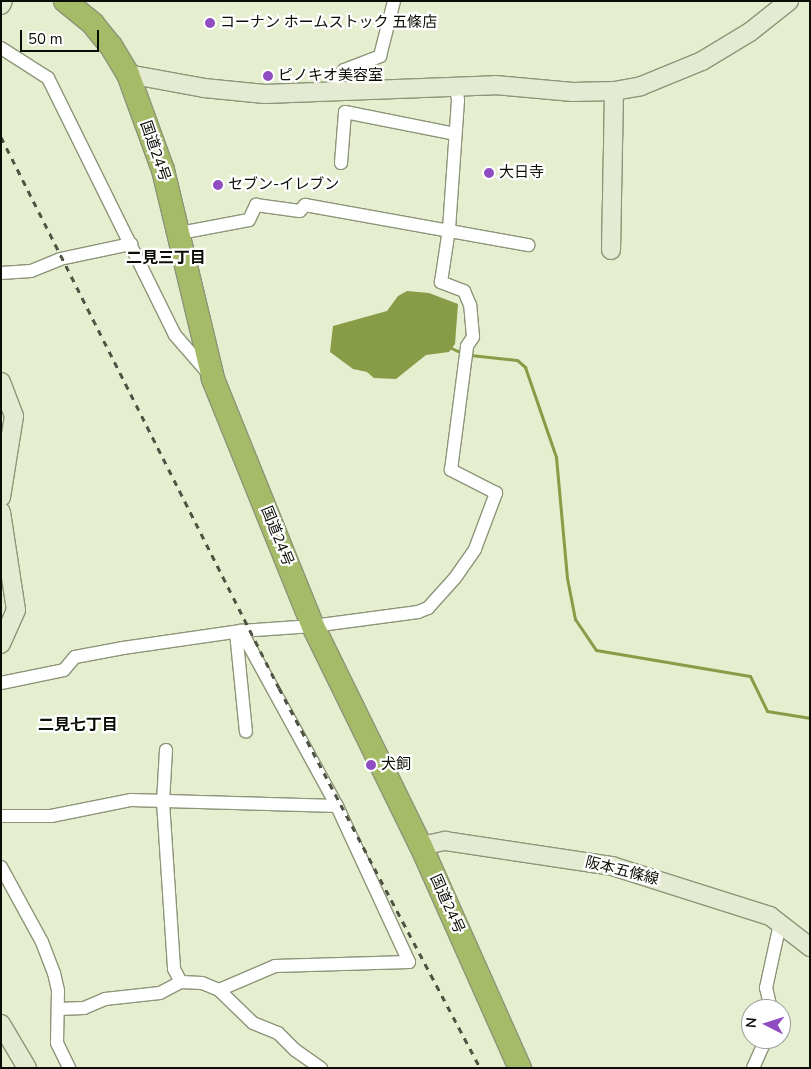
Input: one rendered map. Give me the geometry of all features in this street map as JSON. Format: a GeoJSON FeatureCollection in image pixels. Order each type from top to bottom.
{"type":"FeatureCollection","features":[{"type":"Feature","properties":{"kind":"highway","name":"国道24号"},"geometry":{"type":"LineString","coordinates":[[65,1],[93,24],[111,46],[128,74],[163,170],[180,232],[213,378],[313,626],[421,846],[520,1068]]}},
{"type":"Feature","properties":{"kind":"street"},"geometry":{"type":"LineString","coordinates":[[1,5],[4,1]]}},
{"type":"Feature","properties":{"kind":"street"},"geometry":{"type":"LineString","coordinates":[[337,92],[338,78],[344,70],[380,56],[394,1]]}},
{"type":"Feature","properties":{"kind":"street"},"geometry":{"type":"LineString","coordinates":[[128,74],[204,88],[265,94],[495,85],[574,92],[614,91],[641,86],[702,61],[750,32],[789,1]]}},
{"type":"Feature","properties":{"kind":"street"},"geometry":{"type":"LineString","coordinates":[[1,48],[48,78],[175,335],[213,378]]}},
{"type":"Feature","properties":{"kind":"street"},"geometry":{"type":"LineString","coordinates":[[1,683],[64,670],[74,657],[238,631],[313,626],[398,616],[428,608],[471,556],[496,493],[451,470],[466,353],[473,337],[470,305],[464,291],[441,282],[448,229],[455,134],[456,88]]}},
{"type":"Feature","properties":{"kind":"street"},"geometry":{"type":"LineString","coordinates":[[611,250],[614,91]]}},
{"type":"Feature","properties":{"kind":"street"},"geometry":{"type":"LineString","coordinates":[[341,163],[345,112],[455,134]]}},
{"type":"Feature","properties":{"kind":"street"},"geometry":{"type":"LineString","coordinates":[[180,232],[249,220],[256,205],[300,211],[304,205],[448,229],[528,245]]}},
{"type":"Feature","properties":{"kind":"street"},"geometry":{"type":"LineString","coordinates":[[1,273],[31,271],[60,258],[131,244]]}},
{"type":"Feature","properties":{"kind":"street"},"geometry":{"type":"LineString","coordinates":[[1,382],[14,416],[5,448],[2,487]]}},
{"type":"Feature","properties":{"kind":"street"},"geometry":{"type":"LineString","coordinates":[[1,512],[15,600],[1,644]]}},
{"type":"Feature","properties":{"kind":"street"},"geometry":{"type":"LineString","coordinates":[[238,631],[246,732]]}},
{"type":"Feature","properties":{"kind":"street"},"geometry":{"type":"LineString","coordinates":[[219,990],[275,966],[409,962],[337,806],[238,631]]}},
{"type":"Feature","properties":{"kind":"street"},"geometry":{"type":"LineString","coordinates":[[166,750],[163,802],[174,969],[182,982]]}},
{"type":"Feature","properties":{"kind":"street"},"geometry":{"type":"LineString","coordinates":[[1,816],[51,816],[131,800],[337,806]]}},
{"type":"Feature","properties":{"kind":"street","name":"阪本五條線"},"geometry":{"type":"LineString","coordinates":[[421,846],[446,841],[612,866],[727,900],[770,916],[810,947]]}},
{"type":"Feature","properties":{"kind":"street"},"geometry":{"type":"LineString","coordinates":[[1,867],[51,965],[58,1009],[58,1043],[70,1068]]}},
{"type":"Feature","properties":{"kind":"street"},"geometry":{"type":"LineString","coordinates":[[769,999],[766,988],[780,924]]}},
{"type":"Feature","properties":{"kind":"street"},"geometry":{"type":"LineString","coordinates":[[58,1009],[84,1008],[105,999],[160,993],[182,982],[202,983],[219,990],[253,1023],[278,1033],[295,1050],[321,1068]]}},
{"type":"Feature","properties":{"kind":"street"},"geometry":{"type":"LineString","coordinates":[[1,1024],[27,1068]]}},
{"type":"Feature","properties":{"kind":"street"},"geometry":{"type":"LineString","coordinates":[[753,1068],[762,1049]]}},
{"type":"Feature","properties":{"kind":"shaded area"},"geometry":{"type":"Polygon","coordinates":[[[407,291],[429,293],[458,304],[455,344],[449,352],[426,355],[396,379],[374,378],[367,372],[353,369],[330,352],[333,326],[387,311],[398,296],[407,291]]]}},
{"type":"Feature","properties":{"kind":"waterway"},"geometry":{"type":"LineString","coordinates":[[449,347],[464,354]]}},
{"type":"Feature","properties":{"kind":"waterway"},"geometry":{"type":"LineString","coordinates":[[470,355],[517,360],[525,367],[556,457],[567,578],[575,619],[596,650],[750,676],[767,711],[810,718]]}},
{"type":"Feature","properties":{"kind":"railway"},"geometry":{"type":"LineString","coordinates":[[1,137],[279,688],[480,1068]]}},
{"type":"Feature","properties":{"kind":"place","name":"コーナン ホームストック 五條店"},"geometry":{"type":"Point","coordinates":[210,23]}},
{"type":"Feature","properties":{"kind":"place","name":"ピノキオ美容室"},"geometry":{"type":"Point","coordinates":[268,76]}},
{"type":"Feature","properties":{"kind":"place","name":"大日寺"},"geometry":{"type":"Point","coordinates":[489,173]}},
{"type":"Feature","properties":{"kind":"place","name":"セブン-イレブン"},"geometry":{"type":"Point","coordinates":[218,185]}},
{"type":"Feature","properties":{"kind":"place","name":"犬飼"},"geometry":{"type":"Point","coordinates":[371,765]}},
{"type":"Feature","properties":{"kind":"district","name":"二見三丁目"},"geometry":{"type":"Point","coordinates":[166,258]}},
{"type":"Feature","properties":{"kind":"district","name":"二見七丁目"},"geometry":{"type":"Point","coordinates":[78,725]}}]}
